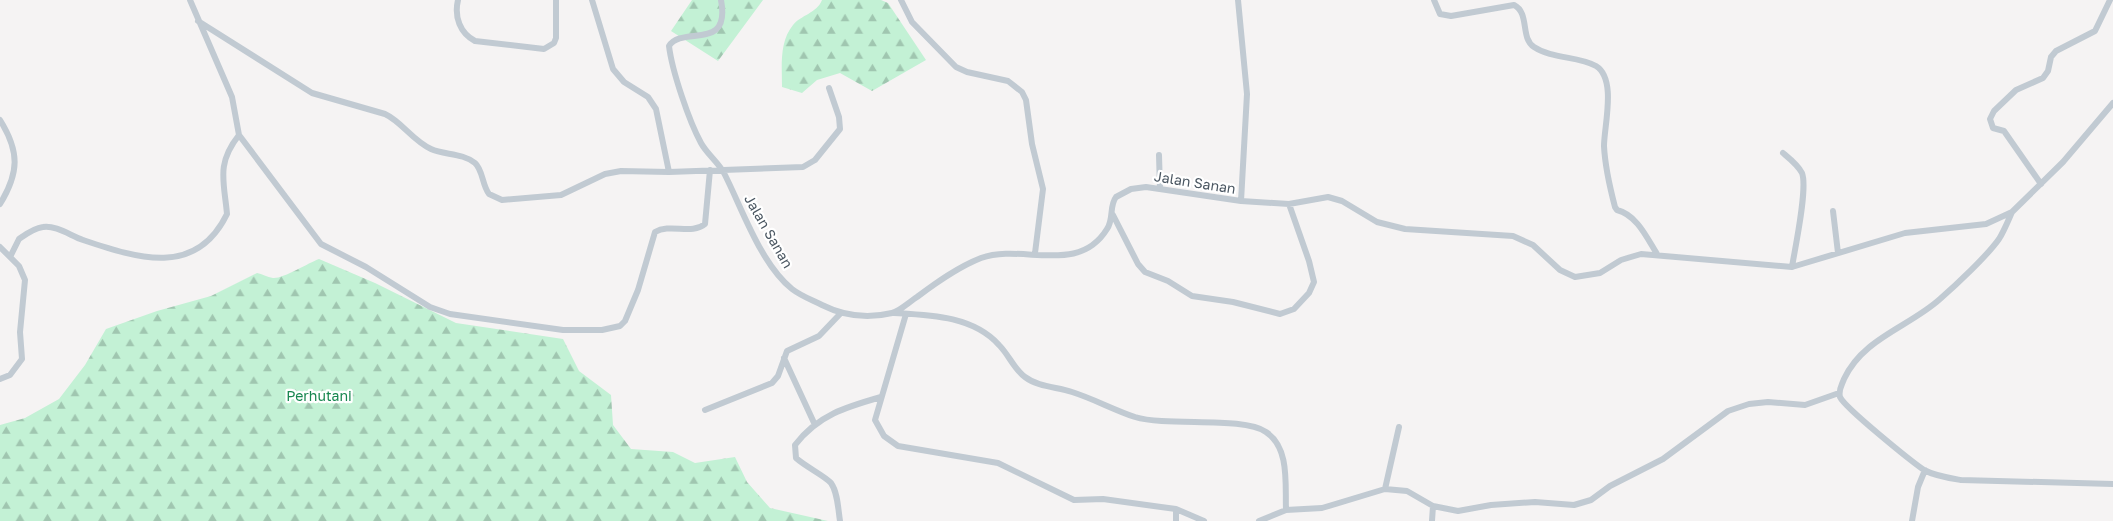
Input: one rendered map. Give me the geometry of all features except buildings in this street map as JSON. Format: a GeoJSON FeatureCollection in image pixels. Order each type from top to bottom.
{"type":"FeatureCollection","features":[{"type":"Feature","properties":{"kind":"street"},"geometry":{"type":"LineString","coordinates":[[190,0],[232,97],[239,135],[312,234],[330,249],[366,266],[440,312],[564,330],[612,329],[620,326],[626,321],[638,290],[655,232],[666,228],[696,228],[705,224],[710,170]]}},
{"type":"Feature","properties":{"kind":"street"},"geometry":{"type":"LineString","coordinates":[[458,0],[457,16],[461,29],[467,37],[475,41],[544,49],[554,43],[556,38],[556,0]]}},
{"type":"Feature","properties":{"kind":"street"},"geometry":{"type":"LineString","coordinates":[[592,0],[613,69],[624,82],[648,97],[656,109],[669,172]]}},
{"type":"Feature","properties":{"kind":"street","name":"Jalan Sanan"},"geometry":{"type":"LineString","coordinates":[[721,0],[722,17],[718,27],[712,32],[678,39],[669,46],[693,124],[702,144],[723,170],[742,214],[760,246],[786,284],[794,291],[840,314],[870,316],[893,313],[961,267],[983,258],[1000,254],[1035,253],[1061,257],[1078,252],[1098,241],[1108,228],[1113,215],[1113,200],[1120,194],[1139,187],[1241,201],[1248,94],[1238,0]]}},
{"type":"Feature","properties":{"kind":"street"},"geometry":{"type":"LineString","coordinates":[[901,0],[912,22],[956,67],[967,72],[1008,81],[1022,92],[1026,100],[1030,139],[1043,189],[1035,253]]}},
{"type":"Feature","properties":{"kind":"street"},"geometry":{"type":"LineString","coordinates":[[1434,0],[1440,14],[1451,16],[1514,5],[1522,14],[1526,35],[1533,46],[1562,58],[1594,65],[1600,70],[1608,89],[1604,146],[1615,206],[1617,210],[1626,212],[1640,226],[1657,254]]}},
{"type":"Feature","properties":{"kind":"street"},"geometry":{"type":"LineString","coordinates":[[2041,184],[2004,132],[1993,128],[1990,119],[1994,111],[2016,90],[2044,78],[2048,71],[2051,57],[2056,50],[2095,31],[2108,1]]}},
{"type":"Feature","properties":{"kind":"street"},"geometry":{"type":"LineString","coordinates":[[198,21],[299,87],[312,93],[385,114],[409,135],[433,150],[471,160],[479,169],[484,188],[494,198],[518,200],[561,195],[613,172],[796,169],[815,160],[840,129],[839,117],[829,88]]}},
{"type":"Feature","properties":{"kind":"street"},"geometry":{"type":"LineString","coordinates":[[1258,521],[1286,510],[1322,508],[1385,489],[1407,491],[1433,506],[1458,511],[1491,505],[1535,502],[1574,506],[1584,503],[1610,486],[1663,459],[1728,411],[1749,404],[1768,402],[1805,405],[1839,393],[1849,369],[1860,355],[1889,332],[1930,308],[1995,244],[2012,212],[2041,184],[2113,103]]}},
{"type":"Feature","properties":{"kind":"street"},"geometry":{"type":"LineString","coordinates":[[0,120],[13,149],[15,168],[11,185],[0,204]]}},
{"type":"Feature","properties":{"kind":"street"},"geometry":{"type":"LineString","coordinates":[[10,258],[19,239],[44,227],[55,228],[82,240],[132,254],[169,259],[197,249],[215,235],[228,214],[222,184],[223,170],[230,147],[239,135]]}},
{"type":"Feature","properties":{"kind":"street"},"geometry":{"type":"LineString","coordinates":[[1783,153],[1799,168],[1803,180],[1798,238],[1792,267]]}},
{"type":"Feature","properties":{"kind":"street"},"geometry":{"type":"LineString","coordinates":[[1159,155],[1160,189]]}},
{"type":"Feature","properties":{"kind":"street"},"geometry":{"type":"LineString","coordinates":[[1241,201],[1289,204],[1315,198],[1335,198],[1377,222],[1405,229],[1513,236],[1533,245],[1560,270],[1575,277],[1600,273],[1632,256],[1657,254],[1758,266],[1792,267],[1905,232],[1986,224],[2012,212]]}},
{"type":"Feature","properties":{"kind":"street"},"geometry":{"type":"LineString","coordinates":[[1113,215],[1138,264],[1145,272],[1168,281],[1184,292],[1202,299],[1224,300],[1280,314],[1294,309],[1309,293],[1314,282],[1310,261],[1289,204]]}},
{"type":"Feature","properties":{"kind":"street"},"geometry":{"type":"LineString","coordinates":[[1833,211],[1838,253]]}},
{"type":"Feature","properties":{"kind":"street"},"geometry":{"type":"LineString","coordinates":[[0,247],[19,266],[25,280],[20,332],[22,359],[10,375],[0,379]]}},
{"type":"Feature","properties":{"kind":"street"},"geometry":{"type":"LineString","coordinates":[[893,313],[972,324],[1000,345],[1026,378],[1036,383],[1070,391],[1137,417],[1172,422],[1236,424],[1256,427],[1265,431],[1273,438],[1282,457],[1286,510]]}},
{"type":"Feature","properties":{"kind":"street"},"geometry":{"type":"LineString","coordinates":[[706,410],[772,383],[778,376],[787,351],[819,336],[840,314]]}},
{"type":"Feature","properties":{"kind":"street"},"geometry":{"type":"LineString","coordinates":[[906,314],[875,420],[884,436],[898,446],[998,463],[1074,500],[1104,499],[1176,510],[1204,521]]}},
{"type":"Feature","properties":{"kind":"street"},"geometry":{"type":"LineString","coordinates":[[784,358],[815,425]]}},
{"type":"Feature","properties":{"kind":"street"},"geometry":{"type":"LineString","coordinates":[[1839,393],[1845,404],[1925,470],[1961,480],[2113,484]]}},
{"type":"Feature","properties":{"kind":"street"},"geometry":{"type":"LineString","coordinates":[[840,521],[835,492],[831,484],[806,468],[796,458],[795,446],[815,425],[842,408],[881,397]]}},
{"type":"Feature","properties":{"kind":"street"},"geometry":{"type":"LineString","coordinates":[[1385,489],[1399,426]]}},
{"type":"Feature","properties":{"kind":"street"},"geometry":{"type":"LineString","coordinates":[[1912,521],[1918,487],[1925,470]]}},
{"type":"Feature","properties":{"kind":"street"},"geometry":{"type":"LineString","coordinates":[[1432,521],[1433,506]]}},
{"type":"Feature","properties":{"kind":"street"},"geometry":{"type":"LineString","coordinates":[[1176,510],[1176,521]]}},
{"type":"Feature","properties":{"kind":"green space"},"geometry":{"type":"Polygon","coordinates":[[[692,0],[763,0],[718,61],[671,31],[692,0]]]}},
{"type":"Feature","properties":{"kind":"green space"},"geometry":{"type":"Polygon","coordinates":[[[822,0],[881,0],[888,3],[926,60],[872,91],[840,73],[817,80],[802,93],[782,87],[782,55],[785,39],[793,25],[813,11],[822,0]]]}},
{"type":"Feature","properties":{"kind":"green space","name":"Perhutani"},"geometry":{"type":"Polygon","coordinates":[[[319,259],[375,283],[456,323],[563,339],[579,371],[611,395],[613,425],[631,449],[673,452],[695,463],[735,457],[747,482],[770,508],[828,521],[0,521],[0,425],[25,418],[59,399],[85,365],[106,329],[157,311],[211,296],[257,273],[277,278],[319,259]]]}}]}
